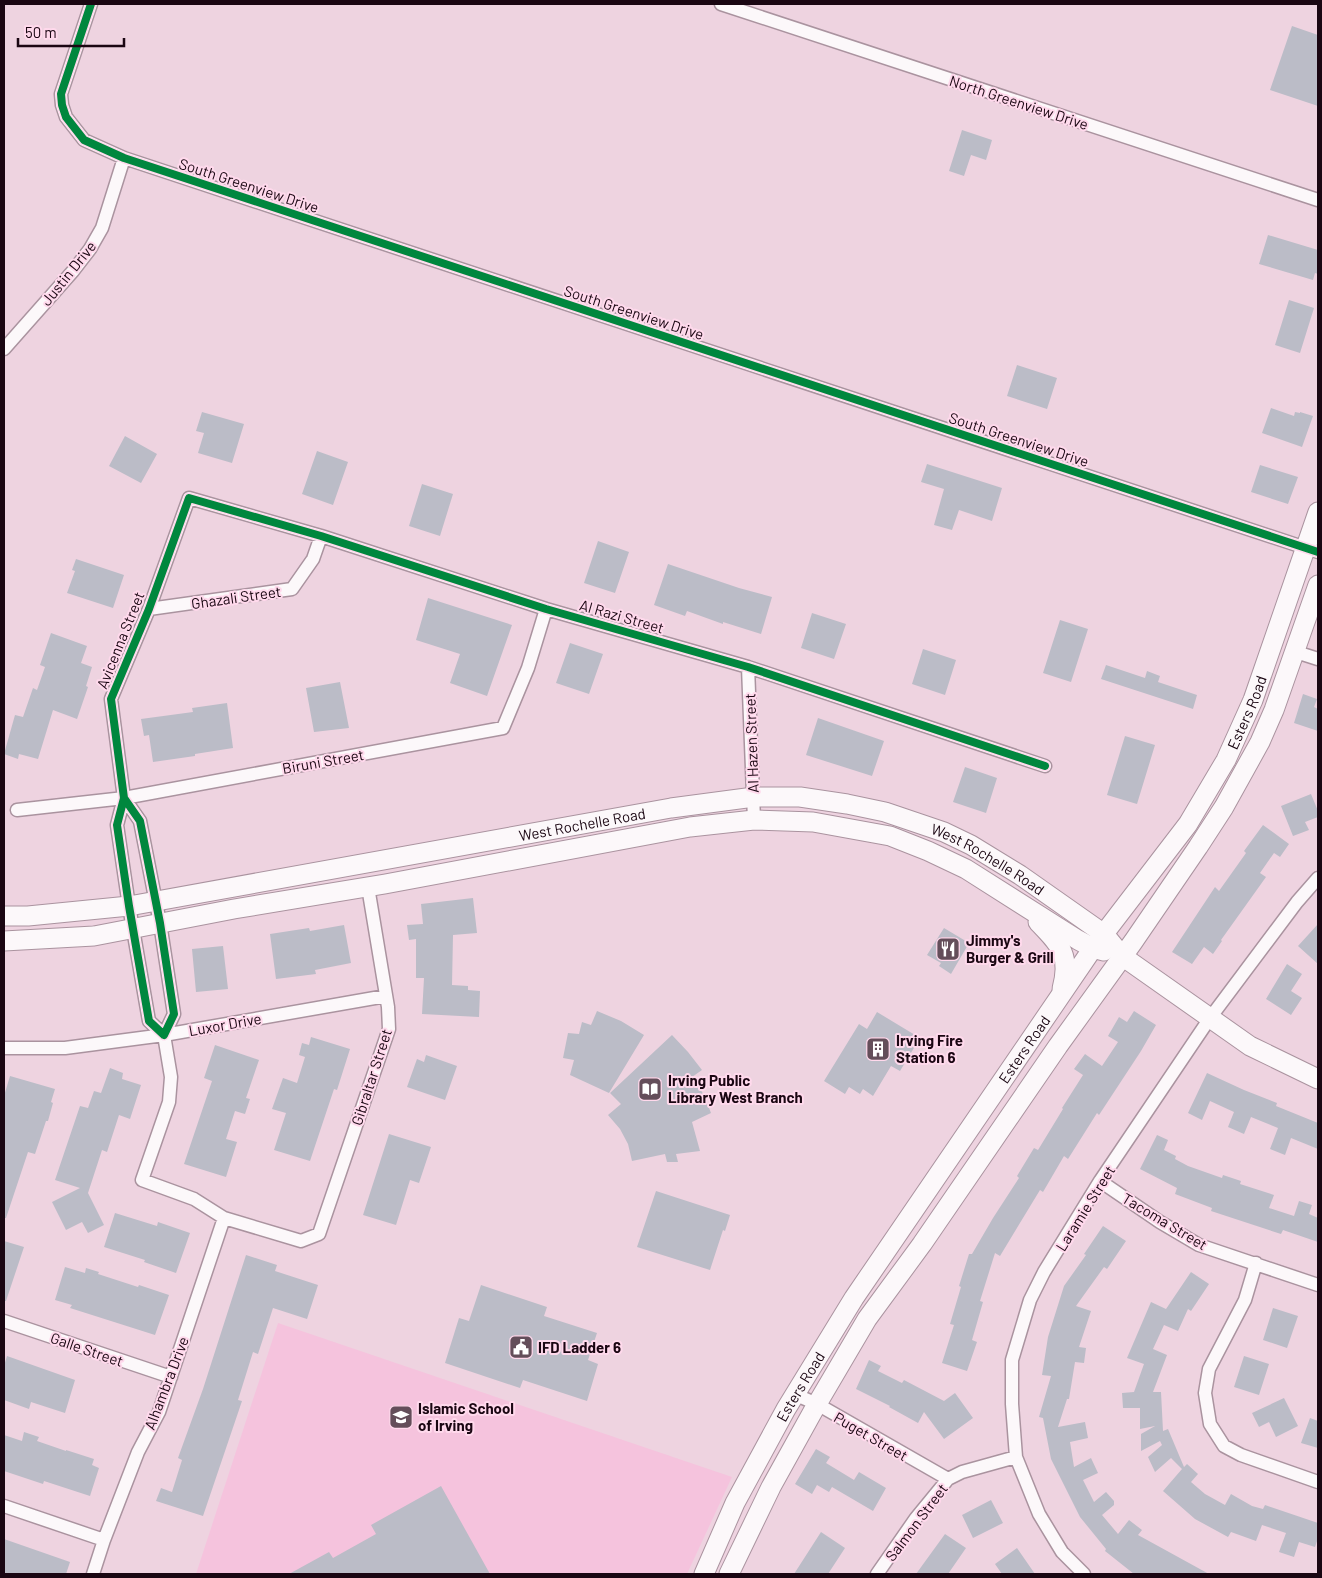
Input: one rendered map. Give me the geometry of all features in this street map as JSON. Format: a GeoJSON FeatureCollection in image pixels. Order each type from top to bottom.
{"type":"FeatureCollection","features":[{"type":"Feature","properties":{"kind":"street","name":"South Greenview Drive"},"geometry":{"type":"LineString","coordinates":[[91,4],[60,94],[62,105],[66,117],[84,140],[124,158],[1312,550]]}},
{"type":"Feature","properties":{"kind":"street","name":"North Greenview Drive"},"geometry":{"type":"LineString","coordinates":[[721,4],[1318,200]]}},
{"type":"Feature","properties":{"kind":"street","name":"Justin Drive"},"geometry":{"type":"LineString","coordinates":[[4,349],[90,249],[102,228],[124,158]]}},
{"type":"Feature","properties":{"kind":"street","name":"Al Razi Street"},"geometry":{"type":"LineString","coordinates":[[189,498],[321,536],[546,609],[748,667],[1045,766]]}},
{"type":"Feature","properties":{"kind":"street","name":"Avicenna Street"},"geometry":{"type":"LineString","coordinates":[[124,798],[140,821],[160,923],[174,1014],[164,1035],[149,1021],[128,906],[117,825],[124,798],[111,700],[149,609],[189,498]]}},
{"type":"Feature","properties":{"kind":"street","name":"Esters Road"},"geometry":{"type":"LineString","coordinates":[[704,1574],[735,1503],[794,1394],[854,1298],[1099,941],[1188,824],[1226,760],[1253,700],[1312,550],[1318,512]]}},
{"type":"Feature","properties":{"kind":"street","name":"Ghazali Street"},"geometry":{"type":"LineString","coordinates":[[149,609],[292,589],[313,559],[321,536]]}},
{"type":"Feature","properties":{"kind":"street","name":"Esters Road"},"geometry":{"type":"LineString","coordinates":[[730,1574],[771,1487],[867,1319],[922,1244],[1198,847],[1242,775],[1274,710],[1318,585]]}},
{"type":"Feature","properties":{"kind":"street","name":"Biruni Street"},"geometry":{"type":"LineString","coordinates":[[17,810],[124,798],[503,728],[528,668],[546,609]]}},
{"type":"Feature","properties":{"kind":"street"},"geometry":{"type":"LineString","coordinates":[[1296,652],[1318,660]]}},
{"type":"Feature","properties":{"kind":"street","name":"Al Hazen Street"},"geometry":{"type":"LineString","coordinates":[[748,667],[754,820]]}},
{"type":"Feature","properties":{"kind":"street","name":"West Rochelle Road"},"geometry":{"type":"LineString","coordinates":[[4,916],[28,916],[128,906],[671,808],[754,797],[800,797],[885,812],[944,832],[971,845],[1020,875],[1099,941],[1250,1046],[1318,1079]]}},
{"type":"Feature","properties":{"kind":"street","name":"West Rochelle Road"},"geometry":{"type":"LineString","coordinates":[[4,941],[94,936],[690,827],[754,820],[813,822],[890,836],[966,869],[1011,898],[1099,941]]}},
{"type":"Feature","properties":{"kind":"street","name":"Laramie Street"},"geometry":{"type":"LineString","coordinates":[[1084,1574],[1062,1552],[1039,1514],[1016,1457],[1012,1404],[1012,1360],[1030,1300],[1044,1272],[1100,1181],[1210,1018],[1297,902],[1318,878]]}},
{"type":"Feature","properties":{"kind":"street","name":"Gibraltar Street"},"geometry":{"type":"LineString","coordinates":[[224,1218],[301,1241],[319,1234],[389,1029],[386,996],[368,887]]}},
{"type":"Feature","properties":{"kind":"street"},"geometry":{"type":"LineString","coordinates":[[1011,898],[1039,922],[1058,944],[1066,958],[1066,972],[1060,997]]}},
{"type":"Feature","properties":{"kind":"street","name":"Luxor Drive"},"geometry":{"type":"LineString","coordinates":[[4,1048],[65,1048],[164,1035],[386,996]]}},
{"type":"Feature","properties":{"kind":"street"},"geometry":{"type":"LineString","coordinates":[[164,1035],[171,1077],[169,1102],[142,1180],[194,1199],[224,1218]]}},
{"type":"Feature","properties":{"kind":"street"},"geometry":{"type":"LineString","coordinates":[[982,1112],[1001,1128]]}},
{"type":"Feature","properties":{"kind":"street","name":"Tacoma Street"},"geometry":{"type":"LineString","coordinates":[[1100,1181],[1160,1222],[1199,1245],[1318,1285]]}},
{"type":"Feature","properties":{"kind":"street","name":"Alhambra Drive"},"geometry":{"type":"LineString","coordinates":[[93,1574],[138,1452],[159,1412],[224,1218]]}},
{"type":"Feature","properties":{"kind":"street"},"geometry":{"type":"LineString","coordinates":[[1256,1263],[1245,1300],[1209,1369],[1205,1394],[1210,1424],[1224,1446],[1241,1455],[1318,1482]]}},
{"type":"Feature","properties":{"kind":"street","name":"Galle Street"},"geometry":{"type":"LineString","coordinates":[[4,1321],[171,1377]]}},
{"type":"Feature","properties":{"kind":"street","name":"Puget Street"},"geometry":{"type":"LineString","coordinates":[[794,1394],[817,1404],[948,1479]]}},
{"type":"Feature","properties":{"kind":"street","name":"Salmon Street"},"geometry":{"type":"LineString","coordinates":[[877,1574],[916,1518],[948,1479],[962,1472],[1016,1457]]}},
{"type":"Feature","properties":{"kind":"street"},"geometry":{"type":"LineString","coordinates":[[4,1506],[104,1540]]}},
{"type":"Feature","properties":{"kind":"shaded area","name":"Islamic School of Irving"},"geometry":{"type":"Polygon","coordinates":[[[278,1323],[732,1477],[687,1574],[196,1574],[278,1323]]]}},
{"type":"Feature","properties":{"kind":"building"},"geometry":{"type":"Polygon","coordinates":[[[1292,26],[1318,35],[1318,106],[1270,90],[1292,26]]]}},
{"type":"Feature","properties":{"kind":"building"},"geometry":{"type":"Polygon","coordinates":[[[962,130],[992,140],[986,160],[971,155],[964,176],[949,171],[962,130]]]}},
{"type":"Feature","properties":{"kind":"building"},"geometry":{"type":"Polygon","coordinates":[[[1268,235],[1318,250],[1318,274],[1315,273],[1313,280],[1259,264],[1268,235]]]}},
{"type":"Feature","properties":{"kind":"building"},"geometry":{"type":"Polygon","coordinates":[[[1289,300],[1314,308],[1300,353],[1275,345],[1289,300]]]}},
{"type":"Feature","properties":{"kind":"building"},"geometry":{"type":"Polygon","coordinates":[[[1017,365],[1057,378],[1047,409],[1007,396],[1017,365]]]}},
{"type":"Feature","properties":{"kind":"building"},"geometry":{"type":"Polygon","coordinates":[[[1271,408],[1294,416],[1295,412],[1300,412],[1313,416],[1302,447],[1262,433],[1271,408]]]}},
{"type":"Feature","properties":{"kind":"building"},"geometry":{"type":"Polygon","coordinates":[[[202,412],[244,424],[232,463],[198,453],[204,433],[196,431],[202,412]]]}},
{"type":"Feature","properties":{"kind":"building"},"geometry":{"type":"Polygon","coordinates":[[[125,436],[157,454],[141,483],[109,466],[125,436]]]}},
{"type":"Feature","properties":{"kind":"building"},"geometry":{"type":"Polygon","coordinates":[[[317,451],[348,462],[333,505],[302,494],[317,451]]]}},
{"type":"Feature","properties":{"kind":"building"},"geometry":{"type":"Polygon","coordinates":[[[927,464],[1002,488],[992,521],[959,510],[952,530],[934,525],[944,489],[921,482],[927,464]]]}},
{"type":"Feature","properties":{"kind":"building"},"geometry":{"type":"Polygon","coordinates":[[[1260,465],[1298,477],[1288,504],[1251,492],[1260,465]]]}},
{"type":"Feature","properties":{"kind":"building"},"geometry":{"type":"Polygon","coordinates":[[[422,484],[453,494],[440,536],[409,526],[422,484]]]}},
{"type":"Feature","properties":{"kind":"building"},"geometry":{"type":"Polygon","coordinates":[[[598,541],[629,552],[615,593],[584,583],[598,541]]]}},
{"type":"Feature","properties":{"kind":"building"},"geometry":{"type":"Polygon","coordinates":[[[76,559],[124,575],[113,608],[67,593],[75,571],[72,570],[76,559]]]}},
{"type":"Feature","properties":{"kind":"building"},"geometry":{"type":"Polygon","coordinates":[[[668,564],[772,597],[761,634],[723,622],[723,624],[687,611],[685,616],[654,605],[668,564]]]}},
{"type":"Feature","properties":{"kind":"building"},"geometry":{"type":"Polygon","coordinates":[[[428,598],[512,625],[487,696],[450,683],[460,654],[416,640],[428,598]]]}},
{"type":"Feature","properties":{"kind":"building"},"geometry":{"type":"Polygon","coordinates":[[[812,613],[846,624],[834,659],[801,648],[812,613]]]}},
{"type":"Feature","properties":{"kind":"building"},"geometry":{"type":"Polygon","coordinates":[[[1060,620],[1088,629],[1071,682],[1043,673],[1060,620]]]}},
{"type":"Feature","properties":{"kind":"building"},"geometry":{"type":"Polygon","coordinates":[[[51,633],[87,646],[81,663],[92,667],[86,686],[88,687],[77,719],[53,710],[38,759],[19,754],[18,759],[4,754],[15,715],[23,717],[33,688],[37,690],[45,667],[40,665],[51,633]]]}},
{"type":"Feature","properties":{"kind":"building"},"geometry":{"type":"Polygon","coordinates":[[[570,643],[603,654],[589,694],[556,683],[570,643]]]}},
{"type":"Feature","properties":{"kind":"building"},"geometry":{"type":"Polygon","coordinates":[[[923,649],[956,660],[945,695],[912,684],[923,649]]]}},
{"type":"Feature","properties":{"kind":"building"},"geometry":{"type":"Polygon","coordinates":[[[1106,665],[1145,678],[1147,671],[1160,676],[1158,682],[1197,695],[1193,709],[1101,679],[1106,665]]]}},
{"type":"Feature","properties":{"kind":"building"},"geometry":{"type":"Polygon","coordinates":[[[340,682],[349,728],[314,732],[306,688],[340,682]]]}},
{"type":"Feature","properties":{"kind":"building"},"geometry":{"type":"Polygon","coordinates":[[[1303,694],[1317,699],[1314,707],[1318,709],[1318,731],[1294,723],[1303,694]]]}},
{"type":"Feature","properties":{"kind":"building"},"geometry":{"type":"Polygon","coordinates":[[[227,703],[233,748],[153,762],[149,735],[144,736],[141,719],[193,712],[192,708],[227,703]]]}},
{"type":"Feature","properties":{"kind":"building"},"geometry":{"type":"Polygon","coordinates":[[[818,718],[884,741],[872,776],[806,755],[818,718]]]}},
{"type":"Feature","properties":{"kind":"building"},"geometry":{"type":"Polygon","coordinates":[[[1125,736],[1155,745],[1137,804],[1107,795],[1125,736]]]}},
{"type":"Feature","properties":{"kind":"building"},"geometry":{"type":"Polygon","coordinates":[[[965,767],[997,778],[986,813],[953,802],[965,767]]]}},
{"type":"Feature","properties":{"kind":"building"},"geometry":{"type":"Polygon","coordinates":[[[1311,794],[1318,811],[1318,817],[1305,822],[1309,830],[1293,836],[1281,806],[1311,794]]]}},
{"type":"Feature","properties":{"kind":"building"},"geometry":{"type":"Polygon","coordinates":[[[1263,825],[1289,844],[1280,857],[1274,853],[1260,873],[1266,877],[1213,954],[1204,947],[1192,964],[1172,952],[1215,887],[1219,891],[1263,825]]]}},
{"type":"Feature","properties":{"kind":"building"},"geometry":{"type":"Polygon","coordinates":[[[473,898],[477,933],[453,935],[452,985],[468,986],[468,990],[480,991],[479,1017],[422,1014],[424,978],[416,978],[416,939],[409,940],[407,925],[423,924],[421,904],[473,898]]]}},
{"type":"Feature","properties":{"kind":"building"},"geometry":{"type":"Polygon","coordinates":[[[1318,924],[1318,964],[1298,946],[1318,924]]]}},
{"type":"Feature","properties":{"kind":"building"},"geometry":{"type":"Polygon","coordinates":[[[344,925],[351,963],[315,970],[316,974],[276,979],[270,934],[309,928],[310,931],[344,925]]]}},
{"type":"Feature","properties":{"kind":"building","name":"Jimmy's Burger & Grill"},"geometry":{"type":"Polygon","coordinates":[[[944,928],[969,943],[951,974],[939,966],[941,963],[927,955],[944,928]]]}},
{"type":"Feature","properties":{"kind":"building"},"geometry":{"type":"Polygon","coordinates":[[[223,946],[228,989],[196,992],[192,949],[223,946]]]}},
{"type":"Feature","properties":{"kind":"building"},"geometry":{"type":"Polygon","coordinates":[[[1287,964],[1302,974],[1291,991],[1302,998],[1291,1015],[1266,999],[1287,964]]]}},
{"type":"Feature","properties":{"kind":"building"},"geometry":{"type":"Polygon","coordinates":[[[597,1011],[621,1021],[644,1035],[609,1093],[570,1075],[574,1060],[563,1058],[568,1033],[579,1034],[582,1022],[591,1025],[597,1011]]]}},
{"type":"Feature","properties":{"kind":"building"},"geometry":{"type":"Polygon","coordinates":[[[1134,1011],[1156,1025],[1099,1115],[1097,1113],[1068,1159],[1064,1156],[1043,1192],[1040,1190],[1000,1256],[995,1253],[980,1301],[983,1302],[972,1340],[977,1342],[967,1371],[942,1363],[954,1325],[950,1324],[969,1254],[972,1254],[1019,1178],[1017,1176],[1034,1148],[1038,1150],[1083,1075],[1074,1069],[1085,1054],[1102,1066],[1118,1042],[1108,1036],[1119,1017],[1127,1022],[1134,1011]]]}},
{"type":"Feature","properties":{"kind":"building","name":"Irving Fire Station 6"},"geometry":{"type":"Polygon","coordinates":[[[877,1012],[920,1038],[900,1071],[891,1066],[873,1096],[863,1089],[860,1094],[849,1087],[845,1094],[824,1081],[859,1024],[867,1029],[877,1012]]]}},
{"type":"Feature","properties":{"kind":"building","name":"Irving Public Library West Branch"},"geometry":{"type":"Polygon","coordinates":[[[672,1035],[702,1070],[692,1077],[704,1095],[711,1113],[692,1122],[700,1151],[676,1154],[678,1162],[667,1162],[665,1154],[632,1161],[628,1144],[620,1129],[608,1115],[621,1104],[610,1093],[672,1035]]]}},
{"type":"Feature","properties":{"kind":"building"},"geometry":{"type":"Polygon","coordinates":[[[311,1037],[350,1049],[337,1090],[334,1089],[310,1161],[274,1150],[286,1113],[272,1109],[283,1078],[297,1083],[305,1057],[299,1055],[302,1043],[309,1045],[311,1037]]]}},
{"type":"Feature","properties":{"kind":"building"},"geometry":{"type":"Polygon","coordinates":[[[215,1045],[259,1060],[246,1098],[250,1099],[245,1114],[235,1111],[226,1139],[237,1142],[226,1177],[184,1164],[212,1081],[204,1078],[215,1045]]]}},
{"type":"Feature","properties":{"kind":"building"},"geometry":{"type":"Polygon","coordinates":[[[426,1055],[457,1066],[445,1100],[407,1087],[417,1059],[424,1062],[426,1055]]]}},
{"type":"Feature","properties":{"kind":"building"},"geometry":{"type":"Polygon","coordinates":[[[110,1068],[123,1073],[122,1079],[141,1085],[130,1119],[119,1115],[107,1152],[102,1150],[88,1193],[104,1225],[88,1233],[82,1222],[66,1230],[52,1202],[80,1188],[55,1180],[80,1106],[88,1108],[94,1091],[101,1093],[110,1068]]]}},
{"type":"Feature","properties":{"kind":"building"},"geometry":{"type":"Polygon","coordinates":[[[1207,1073],[1277,1103],[1276,1106],[1318,1123],[1318,1149],[1291,1138],[1285,1155],[1270,1149],[1278,1128],[1251,1117],[1244,1134],[1228,1127],[1234,1112],[1210,1101],[1202,1120],[1188,1113],[1207,1073]]]}},
{"type":"Feature","properties":{"kind":"building"},"geometry":{"type":"Polygon","coordinates":[[[10,1076],[55,1089],[48,1121],[46,1121],[35,1154],[28,1152],[6,1218],[4,1218],[4,1096],[10,1076]]]}},
{"type":"Feature","properties":{"kind":"building"},"geometry":{"type":"Polygon","coordinates":[[[389,1134],[431,1147],[419,1183],[410,1180],[396,1225],[363,1215],[389,1134]]]}},
{"type":"Feature","properties":{"kind":"building"},"geometry":{"type":"Polygon","coordinates":[[[1157,1135],[1168,1140],[1164,1150],[1176,1156],[1175,1159],[1188,1166],[1222,1178],[1223,1175],[1241,1181],[1240,1184],[1274,1195],[1269,1208],[1294,1216],[1299,1201],[1312,1205],[1309,1214],[1318,1218],[1318,1242],[1283,1230],[1281,1234],[1211,1211],[1212,1208],[1175,1194],[1177,1188],[1140,1169],[1157,1135]]]}},
{"type":"Feature","properties":{"kind":"building"},"geometry":{"type":"Polygon","coordinates":[[[656,1191],[730,1215],[710,1270],[637,1247],[656,1191]]]}},
{"type":"Feature","properties":{"kind":"building"},"geometry":{"type":"Polygon","coordinates":[[[115,1213],[157,1226],[158,1222],[190,1233],[176,1273],[144,1262],[145,1260],[104,1247],[115,1213]]]}},
{"type":"Feature","properties":{"kind":"building"},"geometry":{"type":"Polygon","coordinates":[[[1103,1226],[1126,1241],[1107,1269],[1104,1267],[1076,1306],[1091,1311],[1079,1347],[1086,1348],[1084,1363],[1075,1362],[1069,1399],[1067,1399],[1058,1427],[1085,1422],[1088,1438],[1070,1442],[1074,1467],[1091,1458],[1098,1473],[1083,1480],[1094,1502],[1106,1492],[1114,1501],[1114,1505],[1102,1515],[1118,1534],[1129,1520],[1142,1530],[1138,1535],[1209,1574],[1134,1574],[1105,1551],[1106,1549],[1080,1517],[1051,1459],[1043,1418],[1039,1417],[1051,1376],[1042,1375],[1048,1337],[1064,1286],[1086,1255],[1084,1254],[1103,1226]]]}},
{"type":"Feature","properties":{"kind":"building"},"geometry":{"type":"Polygon","coordinates":[[[4,1241],[24,1247],[6,1301],[4,1301],[4,1241]]]}},
{"type":"Feature","properties":{"kind":"building"},"geometry":{"type":"Polygon","coordinates":[[[246,1255],[277,1265],[275,1271],[318,1285],[307,1319],[273,1308],[258,1354],[253,1352],[238,1400],[242,1401],[203,1516],[156,1501],[161,1488],[172,1492],[182,1460],[178,1458],[203,1389],[246,1255]]]}},
{"type":"Feature","properties":{"kind":"building"},"geometry":{"type":"Polygon","coordinates":[[[65,1267],[85,1273],[86,1268],[99,1272],[98,1274],[169,1295],[155,1335],[70,1308],[72,1305],[55,1300],[65,1267]]]}},
{"type":"Feature","properties":{"kind":"building"},"geometry":{"type":"Polygon","coordinates":[[[1191,1272],[1209,1284],[1191,1311],[1188,1309],[1178,1331],[1164,1325],[1153,1349],[1167,1355],[1153,1392],[1161,1392],[1163,1431],[1168,1429],[1184,1467],[1187,1464],[1198,1474],[1191,1482],[1205,1494],[1225,1505],[1231,1494],[1252,1506],[1263,1509],[1265,1505],[1318,1523],[1318,1538],[1315,1547],[1299,1542],[1294,1557],[1279,1552],[1286,1533],[1262,1525],[1256,1541],[1231,1532],[1228,1537],[1195,1519],[1163,1491],[1182,1469],[1171,1458],[1155,1472],[1148,1457],[1162,1445],[1160,1441],[1141,1451],[1141,1434],[1155,1426],[1140,1429],[1140,1408],[1123,1408],[1122,1393],[1134,1392],[1144,1364],[1127,1358],[1151,1302],[1166,1309],[1191,1272]]]}},
{"type":"Feature","properties":{"kind":"building","name":"IFD Ladder 6"},"geometry":{"type":"Polygon","coordinates":[[[481,1285],[547,1307],[544,1316],[597,1333],[588,1360],[598,1364],[587,1401],[523,1380],[520,1388],[445,1363],[459,1318],[469,1321],[481,1285]]]}},
{"type":"Feature","properties":{"kind":"building"},"geometry":{"type":"Polygon","coordinates":[[[1273,1308],[1298,1316],[1287,1348],[1263,1340],[1273,1308]]]}},
{"type":"Feature","properties":{"kind":"building"},"geometry":{"type":"Polygon","coordinates":[[[7,1356],[75,1380],[65,1413],[31,1402],[29,1409],[4,1400],[4,1366],[7,1356]]]}},
{"type":"Feature","properties":{"kind":"building"},"geometry":{"type":"Polygon","coordinates":[[[1244,1356],[1269,1364],[1259,1395],[1234,1387],[1244,1356]]]}},
{"type":"Feature","properties":{"kind":"building"},"geometry":{"type":"Polygon","coordinates":[[[869,1360],[881,1366],[878,1371],[902,1383],[904,1380],[944,1401],[955,1393],[973,1418],[944,1439],[924,1412],[918,1423],[856,1389],[869,1360]]]}},
{"type":"Feature","properties":{"kind":"building"},"geometry":{"type":"Polygon","coordinates":[[[1284,1398],[1298,1426],[1276,1437],[1269,1422],[1259,1427],[1252,1413],[1284,1398]]]}},
{"type":"Feature","properties":{"kind":"building"},"geometry":{"type":"Polygon","coordinates":[[[1310,1418],[1318,1421],[1318,1448],[1301,1443],[1310,1418]]]}},
{"type":"Feature","properties":{"kind":"building"},"geometry":{"type":"Polygon","coordinates":[[[24,1432],[39,1437],[37,1441],[94,1459],[92,1465],[99,1468],[90,1496],[44,1481],[43,1484],[4,1471],[4,1435],[22,1441],[24,1432]]]}},
{"type":"Feature","properties":{"kind":"building"},"geometry":{"type":"Polygon","coordinates":[[[816,1449],[830,1457],[826,1463],[854,1480],[859,1472],[886,1488],[873,1511],[832,1487],[829,1492],[817,1485],[812,1494],[795,1484],[816,1449]]]}},
{"type":"Feature","properties":{"kind":"building"},"geometry":{"type":"Polygon","coordinates":[[[441,1486],[490,1574],[289,1574],[329,1552],[333,1558],[376,1534],[371,1525],[441,1486]]]}},
{"type":"Feature","properties":{"kind":"building"},"geometry":{"type":"Polygon","coordinates":[[[991,1500],[1003,1523],[973,1538],[962,1515],[991,1500]]]}},
{"type":"Feature","properties":{"kind":"building"},"geometry":{"type":"Polygon","coordinates":[[[821,1532],[845,1548],[828,1574],[794,1574],[821,1532]]]}},
{"type":"Feature","properties":{"kind":"building"},"geometry":{"type":"Polygon","coordinates":[[[945,1534],[966,1548],[948,1574],[916,1574],[945,1534]]]}},
{"type":"Feature","properties":{"kind":"building"},"geometry":{"type":"Polygon","coordinates":[[[4,1539],[70,1562],[66,1574],[4,1574],[4,1539]]]}},
{"type":"Feature","properties":{"kind":"building"},"geometry":{"type":"Polygon","coordinates":[[[1017,1548],[1035,1574],[1002,1574],[995,1564],[1017,1548]]]}},
{"type":"Feature","properties":{"kind":"cycle path"},"geometry":{"type":"LineString","coordinates":[[91,4],[61,94],[62,105],[66,117],[84,140],[124,158],[1318,552]]}},
{"type":"Feature","properties":{"kind":"cycle path"},"geometry":{"type":"LineString","coordinates":[[124,798],[140,821],[160,923],[174,1014],[164,1035],[149,1021],[129,906],[117,825],[124,798],[111,699],[149,609],[189,498],[321,536],[546,609],[748,667],[1045,766]]}},
{"type":"Feature","properties":{"kind":"place","name":"Jimmy's Burger & Grill"},"geometry":{"type":"Point","coordinates":[948,949]}},
{"type":"Feature","properties":{"kind":"place","name":"Irving Fire Station 6"},"geometry":{"type":"Point","coordinates":[878,1049]}},
{"type":"Feature","properties":{"kind":"place","name":"Irving Public Library West Branch"},"geometry":{"type":"Point","coordinates":[650,1089]}},
{"type":"Feature","properties":{"kind":"place","name":"IFD Ladder 6"},"geometry":{"type":"Point","coordinates":[521,1347]}},
{"type":"Feature","properties":{"kind":"place","name":"Islamic School of Irving"},"geometry":{"type":"Point","coordinates":[401,1417]}}]}
